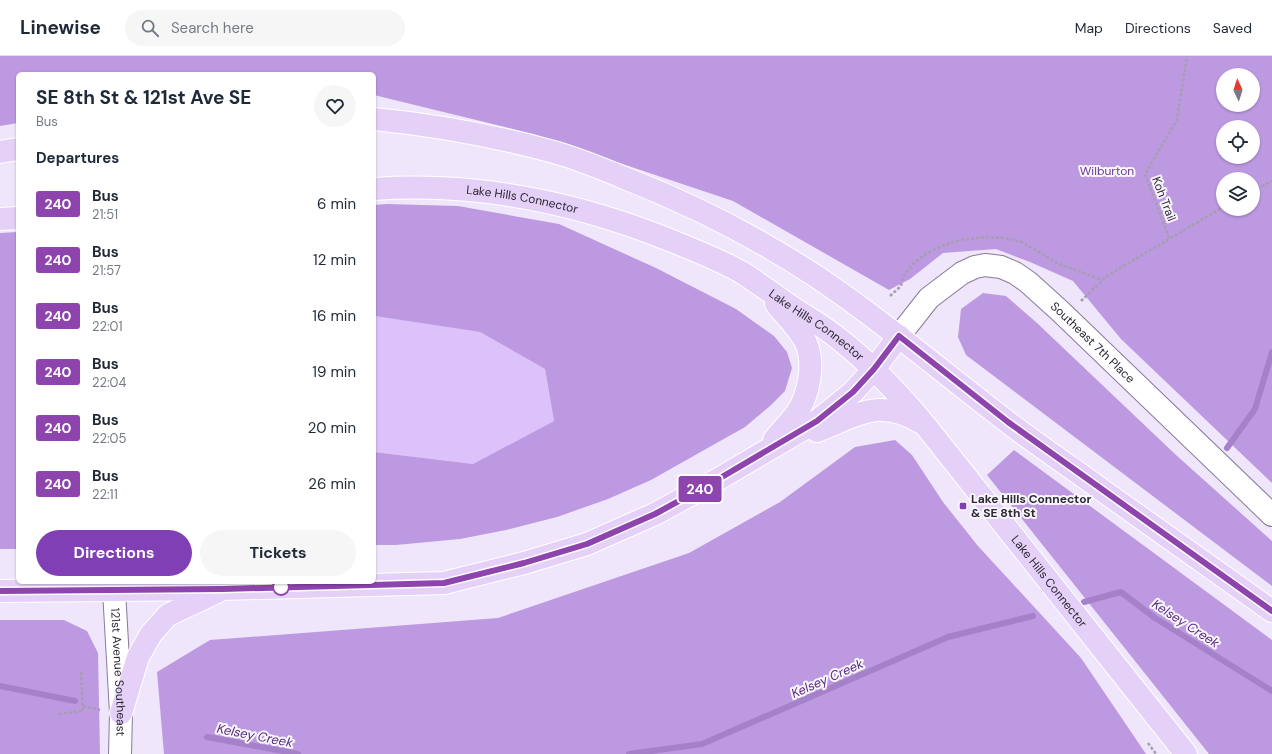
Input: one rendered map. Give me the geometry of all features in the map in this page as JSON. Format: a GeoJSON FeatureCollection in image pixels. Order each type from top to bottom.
{"type":"FeatureCollection","features":[{"type":"Feature","properties":{"kind":"main road"},"geometry":{"type":"LineString","coordinates":[[376,119],[436,127],[489,137],[554,152],[596,166],[643,185],[682,202],[731,227],[776,252],[816,277],[899,336],[1008,422],[1272,611]]}},
{"type":"Feature","properties":{"kind":"main road"},"geometry":{"type":"LineString","coordinates":[[0,152],[16,149]]}},
{"type":"Feature","properties":{"kind":"main road","name":"Lake Hills Connector"},"geometry":{"type":"LineString","coordinates":[[376,189],[436,188],[482,192],[538,200],[585,211],[636,227],[692,249],[741,272],[764,289],[839,338],[874,369],[925,425],[1186,754]]}},
{"type":"Feature","properties":{"kind":"main road"},"geometry":{"type":"LineString","coordinates":[[0,219],[16,218]]}},
{"type":"Feature","properties":{"kind":"main road"},"geometry":{"type":"LineString","coordinates":[[764,289],[806,342],[810,356],[811,375],[797,412],[764,452]]}},
{"type":"Feature","properties":{"kind":"main road"},"geometry":{"type":"LineString","coordinates":[[0,590],[223,589],[444,583],[517,565],[587,544],[655,514],[710,484],[817,421],[853,392],[874,369],[899,336]]}},
{"type":"Feature","properties":{"kind":"main road"},"geometry":{"type":"LineString","coordinates":[[764,452],[859,413],[875,409],[897,411],[910,416],[925,425]]}},
{"type":"Feature","properties":{"kind":"main road"},"geometry":{"type":"LineString","coordinates":[[112,712],[138,657],[151,634],[168,615],[223,589]]}},
{"type":"Feature","properties":{"kind":"street","name":"Southeast 7th Place"},"geometry":{"type":"LineString","coordinates":[[899,336],[929,298],[962,273],[975,267],[985,265],[1001,267],[1015,273],[1028,282],[1066,316],[1272,515]]}},
{"type":"Feature","properties":{"kind":"street","name":"121st Avenue Southeast"},"geometry":{"type":"LineString","coordinates":[[114,590],[112,712],[120,754]]}},
{"type":"Feature","properties":{"kind":"path","name":"Koh Trail"},"geometry":{"type":"LineString","coordinates":[[1169,238],[1145,174],[1177,120],[1187,56]]}},
{"type":"Feature","properties":{"kind":"path"},"geometry":{"type":"LineString","coordinates":[[1260,187],[1272,181]]}},
{"type":"Feature","properties":{"kind":"path"},"geometry":{"type":"LineString","coordinates":[[1066,316],[1106,276],[1216,211]]}},
{"type":"Feature","properties":{"kind":"path"},"geometry":{"type":"LineString","coordinates":[[59,714],[83,711],[82,672]]}},
{"type":"Feature","properties":{"kind":"path"},"geometry":{"type":"LineString","coordinates":[[83,706],[112,712]]}},
{"type":"Feature","properties":{"kind":"shaded area"},"geometry":{"type":"Polygon","coordinates":[[[376,316],[480,332],[545,369],[554,421],[473,464],[376,452],[376,316]]]}},
{"type":"Feature","properties":{"kind":"green space","name":"Wilburton"},"geometry":{"type":"Polygon","coordinates":[[[0,56],[1272,56],[1272,483],[1121,339],[1073,281],[996,249],[943,253],[910,279],[889,290],[733,201],[533,134],[376,95],[376,72],[16,72],[16,123],[0,126],[0,56]]]}},
{"type":"Feature","properties":{"kind":"green space"},"geometry":{"type":"Polygon","coordinates":[[[376,205],[458,206],[559,224],[656,268],[736,309],[774,336],[787,352],[792,368],[785,391],[745,427],[651,480],[608,499],[557,517],[506,530],[460,539],[396,545],[376,545],[376,452],[473,464],[554,421],[545,369],[480,332],[376,316],[376,205]]]}},
{"type":"Feature","properties":{"kind":"green space"},"geometry":{"type":"Polygon","coordinates":[[[16,232],[16,549],[0,549],[0,233],[16,232]]]}},
{"type":"Feature","properties":{"kind":"green space"},"geometry":{"type":"Polygon","coordinates":[[[983,293],[1006,296],[1037,323],[1176,455],[1272,541],[1272,586],[966,355],[958,337],[961,309],[983,293]]]}},
{"type":"Feature","properties":{"kind":"green space"},"geometry":{"type":"Polygon","coordinates":[[[895,440],[912,455],[943,502],[978,546],[1081,658],[1146,754],[164,754],[157,672],[210,640],[498,618],[689,553],[780,502],[855,447],[895,440]]]}},
{"type":"Feature","properties":{"kind":"green space"},"geometry":{"type":"Polygon","coordinates":[[[1014,450],[1272,640],[1272,754],[1209,754],[987,475],[1014,450]]]}},
{"type":"Feature","properties":{"kind":"green space"},"geometry":{"type":"Polygon","coordinates":[[[0,620],[64,620],[87,631],[98,653],[100,754],[0,754],[0,620]]]}},
{"type":"Feature","properties":{"kind":"waterway"},"geometry":{"type":"LineString","coordinates":[[1227,448],[1255,409],[1272,352]]}},
{"type":"Feature","properties":{"kind":"waterway","name":"Kelsey Creek"},"geometry":{"type":"LineString","coordinates":[[1084,602],[1121,592],[1155,618],[1272,691]]}},
{"type":"Feature","properties":{"kind":"waterway","name":"Kelsey Creek"},"geometry":{"type":"LineString","coordinates":[[629,754],[702,744],[948,637],[1033,616]]}},
{"type":"Feature","properties":{"kind":"waterway","name":"Kelsey Creek"},"geometry":{"type":"LineString","coordinates":[[0,686],[75,701]]}},
{"type":"Feature","properties":{"kind":"waterway","name":"Kelsey Creek"},"geometry":{"type":"LineString","coordinates":[[207,737],[298,754]]}},
{"type":"Feature","properties":{"kind":"bus line","name":"240"},"geometry":{"type":"LineString","coordinates":[[376,584],[444,583],[524,563],[587,544],[655,514],[710,484],[817,421],[853,392],[874,369],[899,336],[1008,422],[1272,611]]}},
{"type":"Feature","properties":{"kind":"bus line","name":"240"},"geometry":{"type":"LineString","coordinates":[[0,591],[223,589],[375,584]]}},
{"type":"Feature","properties":{"kind":"place","name":"Lake Hills Connector & SE 8th St"},"geometry":{"type":"Point","coordinates":[963,506]}}]}
